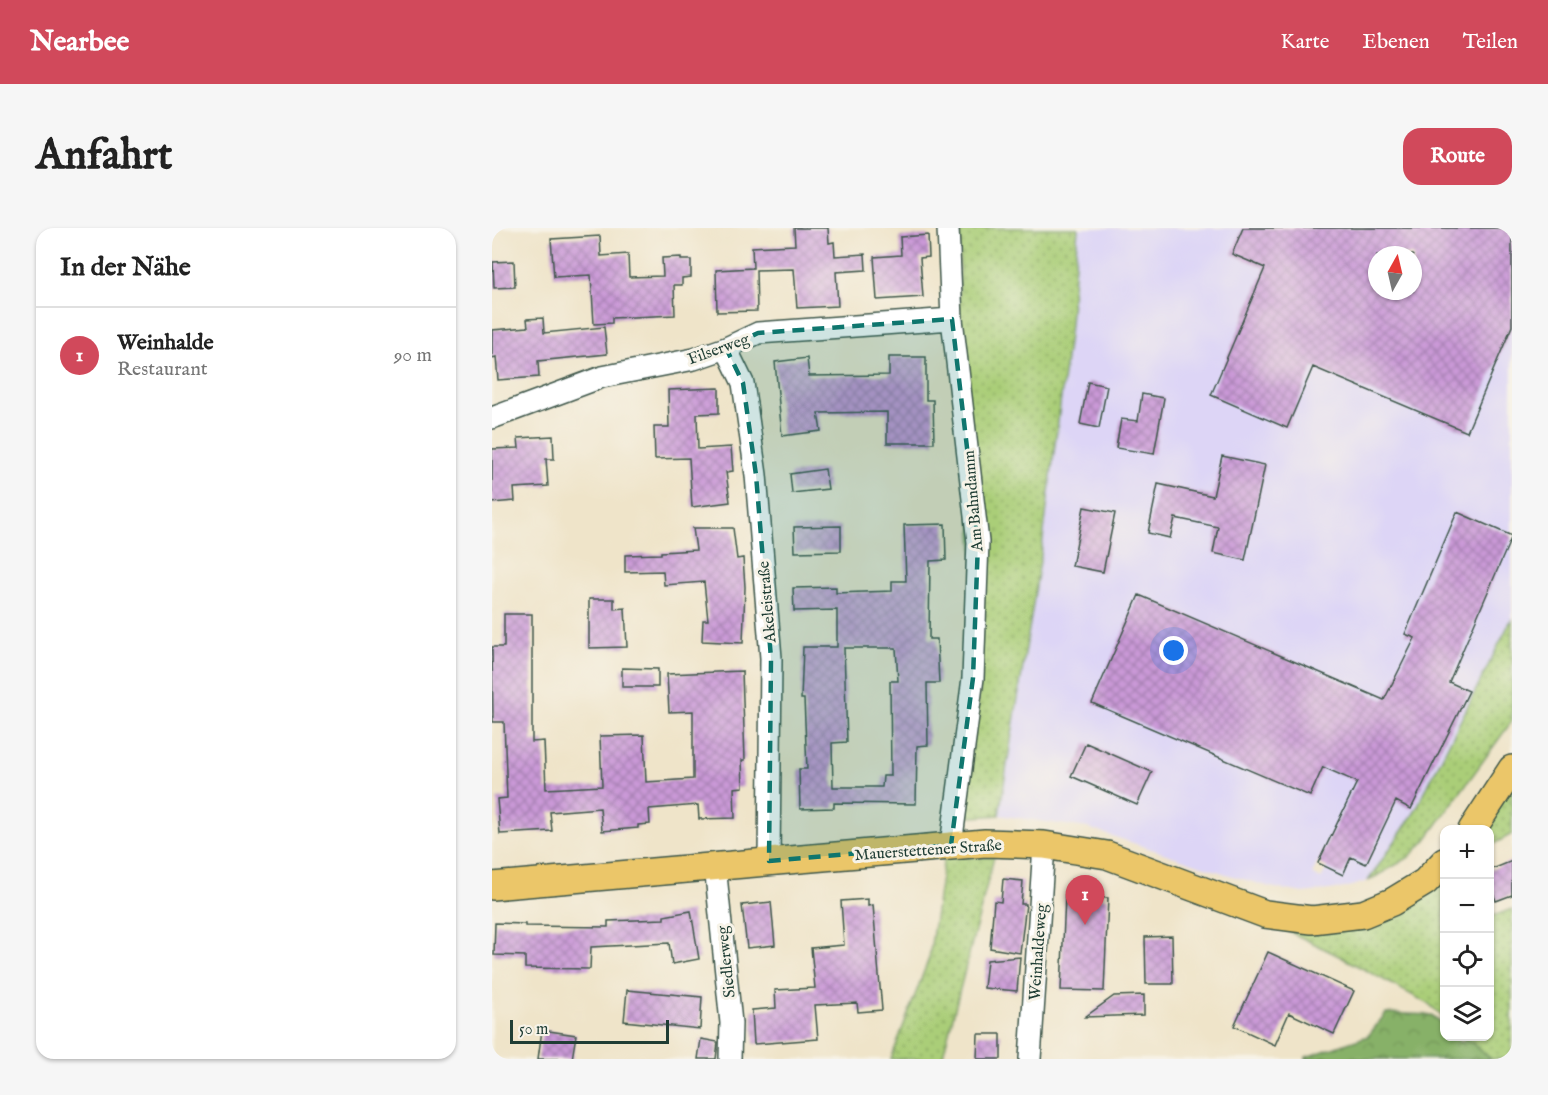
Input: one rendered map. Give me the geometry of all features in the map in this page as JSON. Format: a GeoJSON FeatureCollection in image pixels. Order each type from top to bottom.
{"type":"FeatureCollection","features":[{"type":"Feature","properties":{"kind":"main road"},"geometry":{"type":"LineString","coordinates":[[1475,825],[1512,770]]}},
{"type":"Feature","properties":{"kind":"main road","name":"Mauerstettener Straße"},"geometry":{"type":"LineString","coordinates":[[492,886],[951,845],[985,843],[1044,845],[1107,855],[1265,914],[1312,920],[1363,914],[1392,902],[1425,882],[1440,866]]}},
{"type":"Feature","properties":{"kind":"street","name":"Am Bahndamm"},"geometry":{"type":"LineString","coordinates":[[948,228],[952,319],[978,542],[973,678],[951,845]]}},
{"type":"Feature","properties":{"kind":"street","name":"Filserweg"},"geometry":{"type":"LineString","coordinates":[[492,418],[602,377],[694,359],[726,348],[758,333],[952,319]]}},
{"type":"Feature","properties":{"kind":"street","name":"Akeleistraße"},"geometry":{"type":"LineString","coordinates":[[726,348],[743,383],[757,486],[771,658],[769,861]]}},
{"type":"Feature","properties":{"kind":"street","name":"Weinhaldeweg"},"geometry":{"type":"LineString","coordinates":[[1030,1059],[1044,845]]}},
{"type":"Feature","properties":{"kind":"street","name":"Siedlerweg"},"geometry":{"type":"LineString","coordinates":[[715,865],[731,1023],[730,1059]]}},
{"type":"Feature","properties":{"kind":"highlighted area"},"geometry":{"type":"Polygon","coordinates":[[[952,319],[978,542],[973,678],[951,845],[769,861],[771,658],[756,475],[743,383],[726,348],[758,333],[952,319]]]}},
{"type":"Feature","properties":{"kind":"shaded area"},"geometry":{"type":"Polygon","coordinates":[[[1078,228],[1243,228],[1232,254],[1265,268],[1211,395],[1287,427],[1313,367],[1467,431],[1512,326],[1512,535],[1457,512],[1405,634],[1460,657],[1512,536],[1512,618],[1414,813],[1368,881],[1345,888],[1303,893],[1270,887],[1226,874],[1088,828],[999,815],[1041,555],[1069,335],[1078,228]],[[1088,382],[1080,424],[1099,427],[1107,386],[1088,382]],[[1142,394],[1138,421],[1121,419],[1116,448],[1154,454],[1164,398],[1142,394]],[[1222,456],[1213,496],[1159,484],[1148,533],[1170,538],[1175,518],[1218,527],[1213,553],[1244,560],[1265,465],[1222,456]],[[1084,507],[1072,565],[1103,572],[1115,513],[1084,507]],[[1139,595],[1093,703],[1310,796],[1357,688],[1139,595]],[[1405,660],[1347,778],[1357,782],[1312,874],[1321,879],[1327,867],[1343,875],[1351,857],[1366,864],[1396,801],[1411,808],[1468,692],[1405,660]]]}},
{"type":"Feature","properties":{"kind":"green space"},"geometry":{"type":"Polygon","coordinates":[[[960,228],[1078,228],[1069,335],[1041,555],[999,815],[961,818],[981,679],[959,320],[960,228]]]}},
{"type":"Feature","properties":{"kind":"green space"},"geometry":{"type":"Polygon","coordinates":[[[1512,618],[1512,721],[1425,841],[1408,858],[1368,881],[1414,813],[1512,618]]]}},
{"type":"Feature","properties":{"kind":"green space"},"geometry":{"type":"Polygon","coordinates":[[[1512,780],[1512,834],[1494,844],[1494,825],[1482,825],[1512,780]]]}},
{"type":"Feature","properties":{"kind":"green space"},"geometry":{"type":"Polygon","coordinates":[[[944,857],[994,857],[942,1059],[891,1059],[929,958],[944,857]]]}},
{"type":"Feature","properties":{"kind":"green space"},"geometry":{"type":"Polygon","coordinates":[[[1440,872],[1440,1014],[1429,1004],[1280,927],[1311,927],[1440,872]]]}},
{"type":"Feature","properties":{"kind":"green space"},"geometry":{"type":"Polygon","coordinates":[[[1512,909],[1512,1059],[1491,1059],[1469,1041],[1494,1041],[1494,916],[1512,909]]]}},
{"type":"Feature","properties":{"kind":"green space"},"geometry":{"type":"Polygon","coordinates":[[[1386,1013],[1432,1015],[1440,1022],[1440,1041],[1470,1041],[1491,1059],[1306,1059],[1306,1057],[1368,1036],[1386,1013]]]}},
{"type":"Feature","properties":{"kind":"building"},"geometry":{"type":"Polygon","coordinates":[[[794,228],[828,228],[829,243],[834,242],[835,256],[865,254],[866,270],[836,272],[838,306],[797,308],[794,269],[756,270],[757,311],[717,312],[716,270],[753,268],[752,247],[795,245],[794,228]]]}},
{"type":"Feature","properties":{"kind":"building"},"geometry":{"type":"Polygon","coordinates":[[[1243,228],[1512,228],[1512,326],[1467,432],[1313,367],[1287,428],[1211,395],[1265,268],[1232,254],[1243,228]]]}},
{"type":"Feature","properties":{"kind":"building"},"geometry":{"type":"Polygon","coordinates":[[[928,235],[929,257],[920,258],[923,297],[877,300],[874,257],[901,255],[900,237],[928,235]]]}},
{"type":"Feature","properties":{"kind":"building"},"geometry":{"type":"Polygon","coordinates":[[[600,236],[601,256],[628,254],[629,277],[663,276],[662,258],[681,257],[681,260],[691,260],[691,277],[682,278],[682,285],[674,285],[675,315],[612,318],[612,323],[594,324],[591,275],[554,277],[551,239],[600,236]]]}},
{"type":"Feature","properties":{"kind":"building"},"geometry":{"type":"Polygon","coordinates":[[[514,261],[515,287],[494,288],[493,262],[514,261]]]}},
{"type":"Feature","properties":{"kind":"building"},"geometry":{"type":"Polygon","coordinates":[[[543,318],[544,333],[604,327],[607,354],[538,361],[539,377],[498,380],[496,357],[492,358],[492,330],[528,327],[527,319],[543,318]]]}},
{"type":"Feature","properties":{"kind":"building"},"geometry":{"type":"Polygon","coordinates":[[[889,357],[926,357],[926,400],[933,400],[934,443],[887,443],[887,412],[818,413],[821,431],[782,436],[775,362],[807,358],[809,376],[889,375],[889,357]]]}},
{"type":"Feature","properties":{"kind":"building"},"geometry":{"type":"Polygon","coordinates":[[[1088,382],[1107,386],[1099,428],[1080,424],[1088,382]]]}},
{"type":"Feature","properties":{"kind":"building"},"geometry":{"type":"Polygon","coordinates":[[[719,388],[719,413],[697,414],[698,449],[731,447],[733,471],[726,472],[730,502],[692,507],[689,458],[655,459],[654,427],[669,427],[668,390],[719,388]]]}},
{"type":"Feature","properties":{"kind":"building"},"geometry":{"type":"Polygon","coordinates":[[[1142,394],[1164,398],[1154,454],[1116,448],[1121,419],[1138,421],[1142,394]]]}},
{"type":"Feature","properties":{"kind":"building"},"geometry":{"type":"Polygon","coordinates":[[[553,436],[554,459],[546,459],[548,486],[514,488],[515,501],[492,503],[492,449],[519,448],[518,438],[553,436]]]}},
{"type":"Feature","properties":{"kind":"building"},"geometry":{"type":"Polygon","coordinates":[[[1222,456],[1265,465],[1245,560],[1213,553],[1218,527],[1175,518],[1170,538],[1148,533],[1158,484],[1213,496],[1222,456]]]}},
{"type":"Feature","properties":{"kind":"building"},"geometry":{"type":"Polygon","coordinates":[[[825,469],[828,489],[792,493],[790,474],[825,469]]]}},
{"type":"Feature","properties":{"kind":"building"},"geometry":{"type":"Polygon","coordinates":[[[1084,507],[1115,513],[1103,572],[1072,566],[1084,507]]]}},
{"type":"Feature","properties":{"kind":"building"},"geometry":{"type":"Polygon","coordinates":[[[1457,512],[1512,536],[1449,682],[1469,691],[1411,809],[1396,801],[1366,864],[1351,857],[1343,875],[1318,863],[1357,782],[1323,767],[1310,796],[1092,703],[1139,595],[1384,700],[1415,638],[1405,634],[1457,512]]]}},
{"type":"Feature","properties":{"kind":"building"},"geometry":{"type":"Polygon","coordinates":[[[945,524],[946,560],[930,561],[929,639],[937,639],[939,683],[927,683],[928,745],[917,746],[916,804],[834,803],[834,808],[800,809],[799,769],[807,769],[804,699],[801,699],[803,647],[837,647],[837,610],[794,611],[793,588],[836,587],[836,593],[892,591],[892,581],[906,581],[904,525],[945,524]],[[844,648],[847,742],[832,743],[833,787],[882,787],[883,776],[891,776],[890,681],[898,681],[896,648],[844,648]]]}},
{"type":"Feature","properties":{"kind":"building"},"geometry":{"type":"Polygon","coordinates":[[[841,526],[841,551],[795,552],[794,527],[841,526]]]}},
{"type":"Feature","properties":{"kind":"building"},"geometry":{"type":"Polygon","coordinates":[[[693,528],[733,528],[737,559],[743,558],[745,587],[743,643],[702,641],[703,620],[708,620],[704,582],[664,585],[663,571],[625,572],[625,555],[696,550],[693,528]]]}},
{"type":"Feature","properties":{"kind":"building"},"geometry":{"type":"Polygon","coordinates":[[[589,599],[614,599],[614,609],[625,608],[627,647],[589,648],[589,599]]]}},
{"type":"Feature","properties":{"kind":"building"},"geometry":{"type":"Polygon","coordinates":[[[504,614],[532,614],[532,742],[544,741],[546,789],[602,786],[600,736],[644,735],[646,782],[693,779],[693,711],[669,712],[667,674],[742,671],[745,760],[742,760],[743,787],[734,788],[735,818],[699,819],[698,805],[649,809],[650,824],[638,825],[638,828],[602,831],[600,808],[550,812],[552,831],[500,834],[497,799],[507,798],[504,722],[493,722],[492,647],[504,647],[504,614]]]}},
{"type":"Feature","properties":{"kind":"building"},"geometry":{"type":"Polygon","coordinates":[[[622,668],[658,669],[658,687],[622,687],[622,668]]]}},
{"type":"Feature","properties":{"kind":"building"},"geometry":{"type":"Polygon","coordinates":[[[1086,743],[1152,772],[1137,805],[1071,776],[1086,743]]]}},
{"type":"Feature","properties":{"kind":"building"},"geometry":{"type":"Polygon","coordinates":[[[1512,861],[1512,895],[1496,901],[1494,896],[1494,868],[1512,861]]]}},
{"type":"Feature","properties":{"kind":"building"},"geometry":{"type":"Polygon","coordinates":[[[1003,879],[1023,881],[1021,904],[1026,904],[1020,953],[990,948],[994,901],[1001,902],[1003,879]]]}},
{"type":"Feature","properties":{"kind":"building"},"geometry":{"type":"Polygon","coordinates":[[[1065,896],[1108,898],[1104,991],[1061,990],[1065,896]]]}},
{"type":"Feature","properties":{"kind":"building"},"geometry":{"type":"Polygon","coordinates":[[[868,899],[868,906],[873,905],[882,1010],[858,1012],[857,1003],[815,1005],[818,1039],[754,1044],[752,1010],[776,1008],[775,990],[815,988],[811,948],[844,945],[841,901],[868,899]]]}},
{"type":"Feature","properties":{"kind":"building"},"geometry":{"type":"Polygon","coordinates":[[[771,902],[775,945],[747,948],[742,905],[771,902]]]}},
{"type":"Feature","properties":{"kind":"building"},"geometry":{"type":"Polygon","coordinates":[[[691,911],[699,959],[672,964],[669,943],[591,947],[590,969],[525,968],[525,956],[494,955],[495,923],[525,924],[525,926],[608,927],[608,921],[664,919],[664,916],[691,911]]]}},
{"type":"Feature","properties":{"kind":"building"},"geometry":{"type":"Polygon","coordinates":[[[1172,936],[1173,984],[1146,984],[1145,937],[1172,936]]]}},
{"type":"Feature","properties":{"kind":"building"},"geometry":{"type":"Polygon","coordinates":[[[1268,952],[1354,991],[1334,1034],[1289,1013],[1275,1045],[1234,1026],[1268,952]]]}},
{"type":"Feature","properties":{"kind":"building"},"geometry":{"type":"Polygon","coordinates":[[[1020,957],[1017,991],[984,988],[987,960],[1020,957]]]}},
{"type":"Feature","properties":{"kind":"building"},"geometry":{"type":"Polygon","coordinates":[[[627,990],[702,997],[700,1029],[624,1021],[627,990]]]}},
{"type":"Feature","properties":{"kind":"building"},"geometry":{"type":"Polygon","coordinates":[[[1144,995],[1144,1015],[1085,1017],[1114,996],[1144,995]]]}},
{"type":"Feature","properties":{"kind":"building"},"geometry":{"type":"Polygon","coordinates":[[[542,1030],[576,1035],[572,1059],[538,1059],[542,1030]]]}},
{"type":"Feature","properties":{"kind":"building"},"geometry":{"type":"Polygon","coordinates":[[[978,1034],[1001,1034],[1001,1059],[977,1059],[978,1034]]]}},
{"type":"Feature","properties":{"kind":"building"},"geometry":{"type":"Polygon","coordinates":[[[701,1039],[718,1042],[716,1059],[698,1059],[701,1039]]]}},
{"type":"Feature","properties":{"kind":"place","name":"Weinhalde"},"geometry":{"type":"Point","coordinates":[1085,925]}}]}
